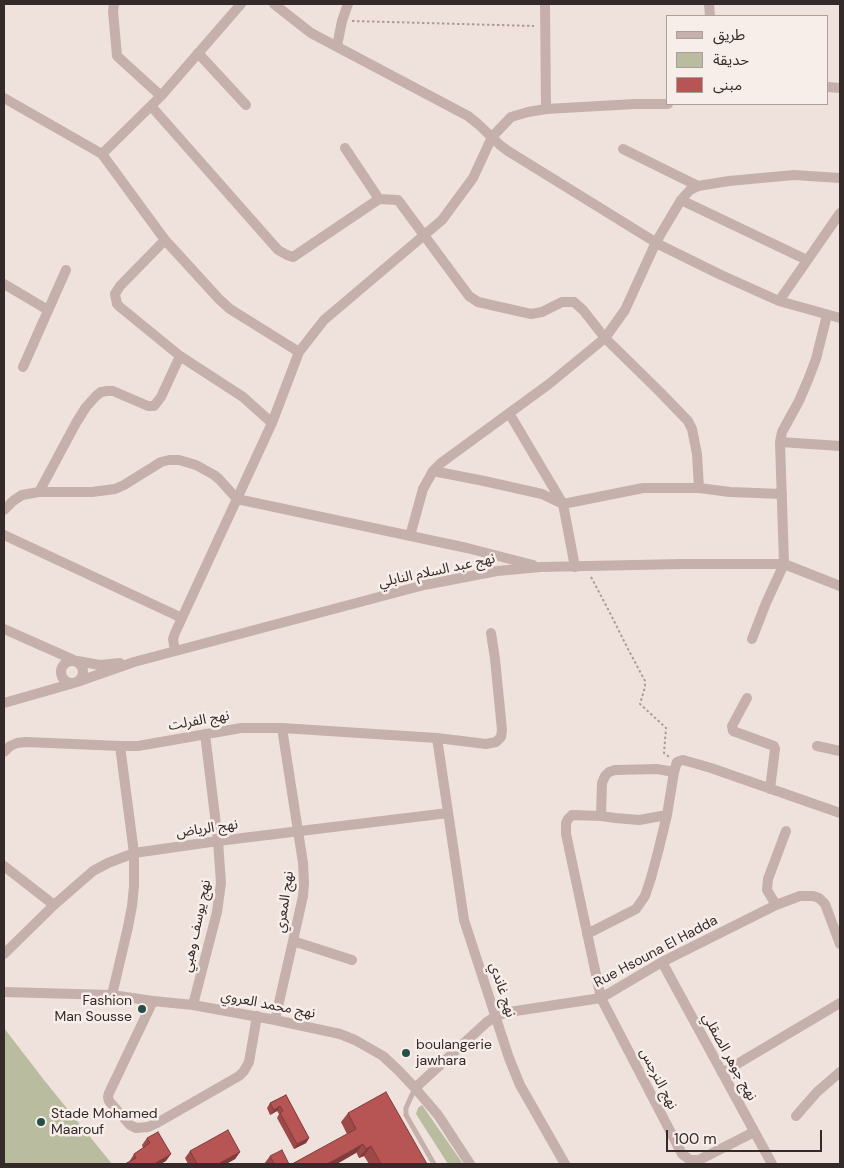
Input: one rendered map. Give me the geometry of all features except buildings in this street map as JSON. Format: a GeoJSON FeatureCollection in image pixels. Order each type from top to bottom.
{"type":"FeatureCollection","features":[{"type":"Feature","properties":{"kind":"street"},"geometry":{"type":"LineString","coordinates":[[114,4],[117,56],[161,96]]}},
{"type":"Feature","properties":{"kind":"street"},"geometry":{"type":"LineString","coordinates":[[102,154],[161,96],[241,4]]}},
{"type":"Feature","properties":{"kind":"street"},"geometry":{"type":"LineString","coordinates":[[274,4],[311,33],[468,116],[508,151],[656,242],[721,275],[779,301],[840,318]]}},
{"type":"Feature","properties":{"kind":"street"},"geometry":{"type":"LineString","coordinates":[[337,46],[342,20],[348,4]]}},
{"type":"Feature","properties":{"kind":"street"},"geometry":{"type":"LineString","coordinates":[[546,4],[546,109]]}},
{"type":"Feature","properties":{"kind":"street"},"geometry":{"type":"LineString","coordinates":[[198,53],[246,106]]}},
{"type":"Feature","properties":{"kind":"street"},"geometry":{"type":"LineString","coordinates":[[4,98],[102,154],[165,240],[219,299],[299,352]]}},
{"type":"Feature","properties":{"kind":"street"},"geometry":{"type":"LineString","coordinates":[[175,651],[174,633],[272,422],[299,352],[324,320],[442,220],[473,178],[492,137],[511,117],[546,109],[666,104]]}},
{"type":"Feature","properties":{"kind":"street"},"geometry":{"type":"LineString","coordinates":[[151,106],[278,250],[287,255],[293,257],[379,199],[398,200],[469,296],[478,302],[531,314],[542,312],[562,302],[574,302],[583,310],[605,338],[688,421],[692,429],[697,454],[699,488]]}},
{"type":"Feature","properties":{"kind":"street"},"geometry":{"type":"LineString","coordinates":[[345,148],[379,199]]}},
{"type":"Feature","properties":{"kind":"street"},"geometry":{"type":"LineString","coordinates":[[622,149],[698,186]]}},
{"type":"Feature","properties":{"kind":"street"},"geometry":{"type":"LineString","coordinates":[[410,536],[423,489],[433,471],[441,463],[549,384],[605,338],[625,310],[656,242],[681,200],[690,190],[698,186],[729,181],[794,176],[840,178]]}},
{"type":"Feature","properties":{"kind":"street"},"geometry":{"type":"LineString","coordinates":[[681,200],[807,260]]}},
{"type":"Feature","properties":{"kind":"street"},"geometry":{"type":"LineString","coordinates":[[779,301],[840,213]]}},
{"type":"Feature","properties":{"kind":"street"},"geometry":{"type":"LineString","coordinates":[[165,240],[120,286],[115,294],[120,308],[180,356],[243,397],[272,422]]}},
{"type":"Feature","properties":{"kind":"street"},"geometry":{"type":"LineString","coordinates":[[23,367],[66,270]]}},
{"type":"Feature","properties":{"kind":"street"},"geometry":{"type":"LineString","coordinates":[[4,284],[48,310]]}},
{"type":"Feature","properties":{"kind":"street"},"geometry":{"type":"LineString","coordinates":[[752,638],[784,564],[780,442],[782,432],[799,402],[808,380],[816,359],[827,315]]}},
{"type":"Feature","properties":{"kind":"street"},"geometry":{"type":"LineString","coordinates":[[39,492],[76,423],[96,396],[101,392],[113,391],[148,406],[154,406],[162,397],[180,356]]}},
{"type":"Feature","properties":{"kind":"street"},"geometry":{"type":"LineString","coordinates":[[509,413],[563,504],[580,567]]}},
{"type":"Feature","properties":{"kind":"street"},"geometry":{"type":"LineString","coordinates":[[780,442],[840,446]]}},
{"type":"Feature","properties":{"kind":"street"},"geometry":{"type":"LineString","coordinates":[[4,510],[13,501],[22,496],[39,492],[92,492],[114,488],[124,485],[161,462],[179,460],[196,465],[214,475],[237,499],[467,548],[541,567]]}},
{"type":"Feature","properties":{"kind":"street"},"geometry":{"type":"LineString","coordinates":[[433,471],[484,480],[542,494],[563,504],[643,488],[699,488],[730,492],[782,494]]}},
{"type":"Feature","properties":{"kind":"street"},"geometry":{"type":"LineString","coordinates":[[4,536],[182,618]]}},
{"type":"Feature","properties":{"kind":"street","name":"نهج عبد السلام النابلي"},"geometry":{"type":"LineString","coordinates":[[4,703],[40,694],[134,662],[175,651],[431,584],[498,572],[541,567],[784,564],[840,586]]}},
{"type":"Feature","properties":{"kind":"street","name":"نهج عبد السلام النابلي"},"geometry":{"type":"LineString","coordinates":[[4,629],[76,661],[100,664],[134,662]]}},
{"type":"Feature","properties":{"kind":"street","name":"نهج الفرلت"},"geometry":{"type":"LineString","coordinates":[[4,752],[10,746],[26,742],[138,746],[241,728],[282,728],[437,738],[486,744],[496,742],[501,737],[502,724],[491,633]]}},
{"type":"Feature","properties":{"kind":"street"},"geometry":{"type":"LineString","coordinates":[[35,643],[61,669],[64,679],[68,682],[76,683],[82,677],[84,670],[83,666],[76,661],[68,661],[61,669]]}},
{"type":"Feature","properties":{"kind":"street","name":"نهج عبد السلام النابلي"},"geometry":{"type":"LineString","coordinates":[[40,694],[52,685],[61,669]]}},
{"type":"Feature","properties":{"kind":"street"},"geometry":{"type":"LineString","coordinates":[[747,698],[732,726],[733,731],[774,746],[770,789]]}},
{"type":"Feature","properties":{"kind":"street","name":"نهج المعري"},"geometry":{"type":"LineString","coordinates":[[275,1020],[304,883],[304,863],[282,728]]}},
{"type":"Feature","properties":{"kind":"street","name":"نهج يوسف وهبي"},"geometry":{"type":"LineString","coordinates":[[193,1004],[216,912],[221,873],[205,734]]}},
{"type":"Feature","properties":{"kind":"street","name":"نهج غاندي"},"geometry":{"type":"LineString","coordinates":[[437,738],[464,920],[509,1058],[520,1085],[565,1164]]}},
{"type":"Feature","properties":{"kind":"street"},"geometry":{"type":"LineString","coordinates":[[112,995],[132,906],[135,868],[120,746]]}},
{"type":"Feature","properties":{"kind":"street"},"geometry":{"type":"LineString","coordinates":[[818,746],[840,751]]}},
{"type":"Feature","properties":{"kind":"street"},"geometry":{"type":"LineString","coordinates":[[666,815],[639,820],[601,816],[602,782],[605,776],[615,770],[675,767],[683,760],[840,812]]}},
{"type":"Feature","properties":{"kind":"street"},"geometry":{"type":"LineString","coordinates":[[587,934],[636,909],[645,896],[666,815],[675,767]]}},
{"type":"Feature","properties":{"kind":"street","name":"نهج الرياض"},"geometry":{"type":"LineString","coordinates":[[4,954],[54,905],[100,866],[134,853],[448,813]]}},
{"type":"Feature","properties":{"kind":"street","name":"نهج النرجس"},"geometry":{"type":"LineString","coordinates":[[601,816],[572,815],[566,823],[566,834],[601,998],[682,1154],[690,1160],[699,1160],[754,1132]]}},
{"type":"Feature","properties":{"kind":"street"},"geometry":{"type":"LineString","coordinates":[[776,905],[767,890],[768,879],[786,831]]}},
{"type":"Feature","properties":{"kind":"street"},"geometry":{"type":"LineString","coordinates":[[4,866],[54,905]]}},
{"type":"Feature","properties":{"kind":"street","name":"Rue Hsouna El Hadda"},"geometry":{"type":"LineString","coordinates":[[415,1088],[496,1016],[509,1012],[601,998],[662,962],[776,905],[800,896],[808,895],[819,898],[824,904],[839,940]]}},
{"type":"Feature","properties":{"kind":"street"},"geometry":{"type":"LineString","coordinates":[[293,941],[352,960]]}},
{"type":"Feature","properties":{"kind":"street","name":"نهج جوهر الصقلي"},"geometry":{"type":"LineString","coordinates":[[662,962],[772,1164]]}},
{"type":"Feature","properties":{"kind":"street","name":"نهج محمد العروي"},"geometry":{"type":"LineString","coordinates":[[4,992],[112,995],[193,1004],[340,1034],[383,1056],[399,1071],[438,1115],[470,1164]]}},
{"type":"Feature","properties":{"kind":"street"},"geometry":{"type":"LineString","coordinates":[[153,1001],[108,1097],[109,1102],[130,1125],[136,1128],[148,1127],[240,1076],[249,1062],[257,1016]]}},
{"type":"Feature","properties":{"kind":"street"},"geometry":{"type":"LineString","coordinates":[[722,1073],[840,1002]]}},
{"type":"Feature","properties":{"kind":"street"},"geometry":{"type":"LineString","coordinates":[[796,1116],[817,1092],[840,1072]]}},
{"type":"Feature","properties":{"kind":"lane"},"geometry":{"type":"LineString","coordinates":[[415,1088],[406,1108],[406,1115],[434,1164]]}},
{"type":"Feature","properties":{"kind":"path"},"geometry":{"type":"LineString","coordinates":[[342,20],[546,26]]}},
{"type":"Feature","properties":{"kind":"path"},"geometry":{"type":"LineString","coordinates":[[580,567],[609,610],[645,681],[640,704],[664,726],[666,733],[664,753],[675,767]]}},
{"type":"Feature","properties":{"kind":"green space","name":"Stade Mohamed Maarouf"},"geometry":{"type":"Polygon","coordinates":[[[4,1028],[44,1080],[112,1164],[4,1164],[4,1028]]]}},
{"type":"Feature","properties":{"kind":"green space"},"geometry":{"type":"Polygon","coordinates":[[[422,1105],[463,1164],[448,1164],[416,1114],[418,1108],[422,1105]]]}},
{"type":"Feature","properties":{"kind":"place","name":"Fashion Man Sousse"},"geometry":{"type":"Point","coordinates":[142,1009]}},
{"type":"Feature","properties":{"kind":"place","name":"boulangerie jawhara"},"geometry":{"type":"Point","coordinates":[406,1053]}},
{"type":"Feature","properties":{"kind":"place","name":"Stade Mohamed Maarouf"},"geometry":{"type":"Point","coordinates":[41,1122]}}]}
